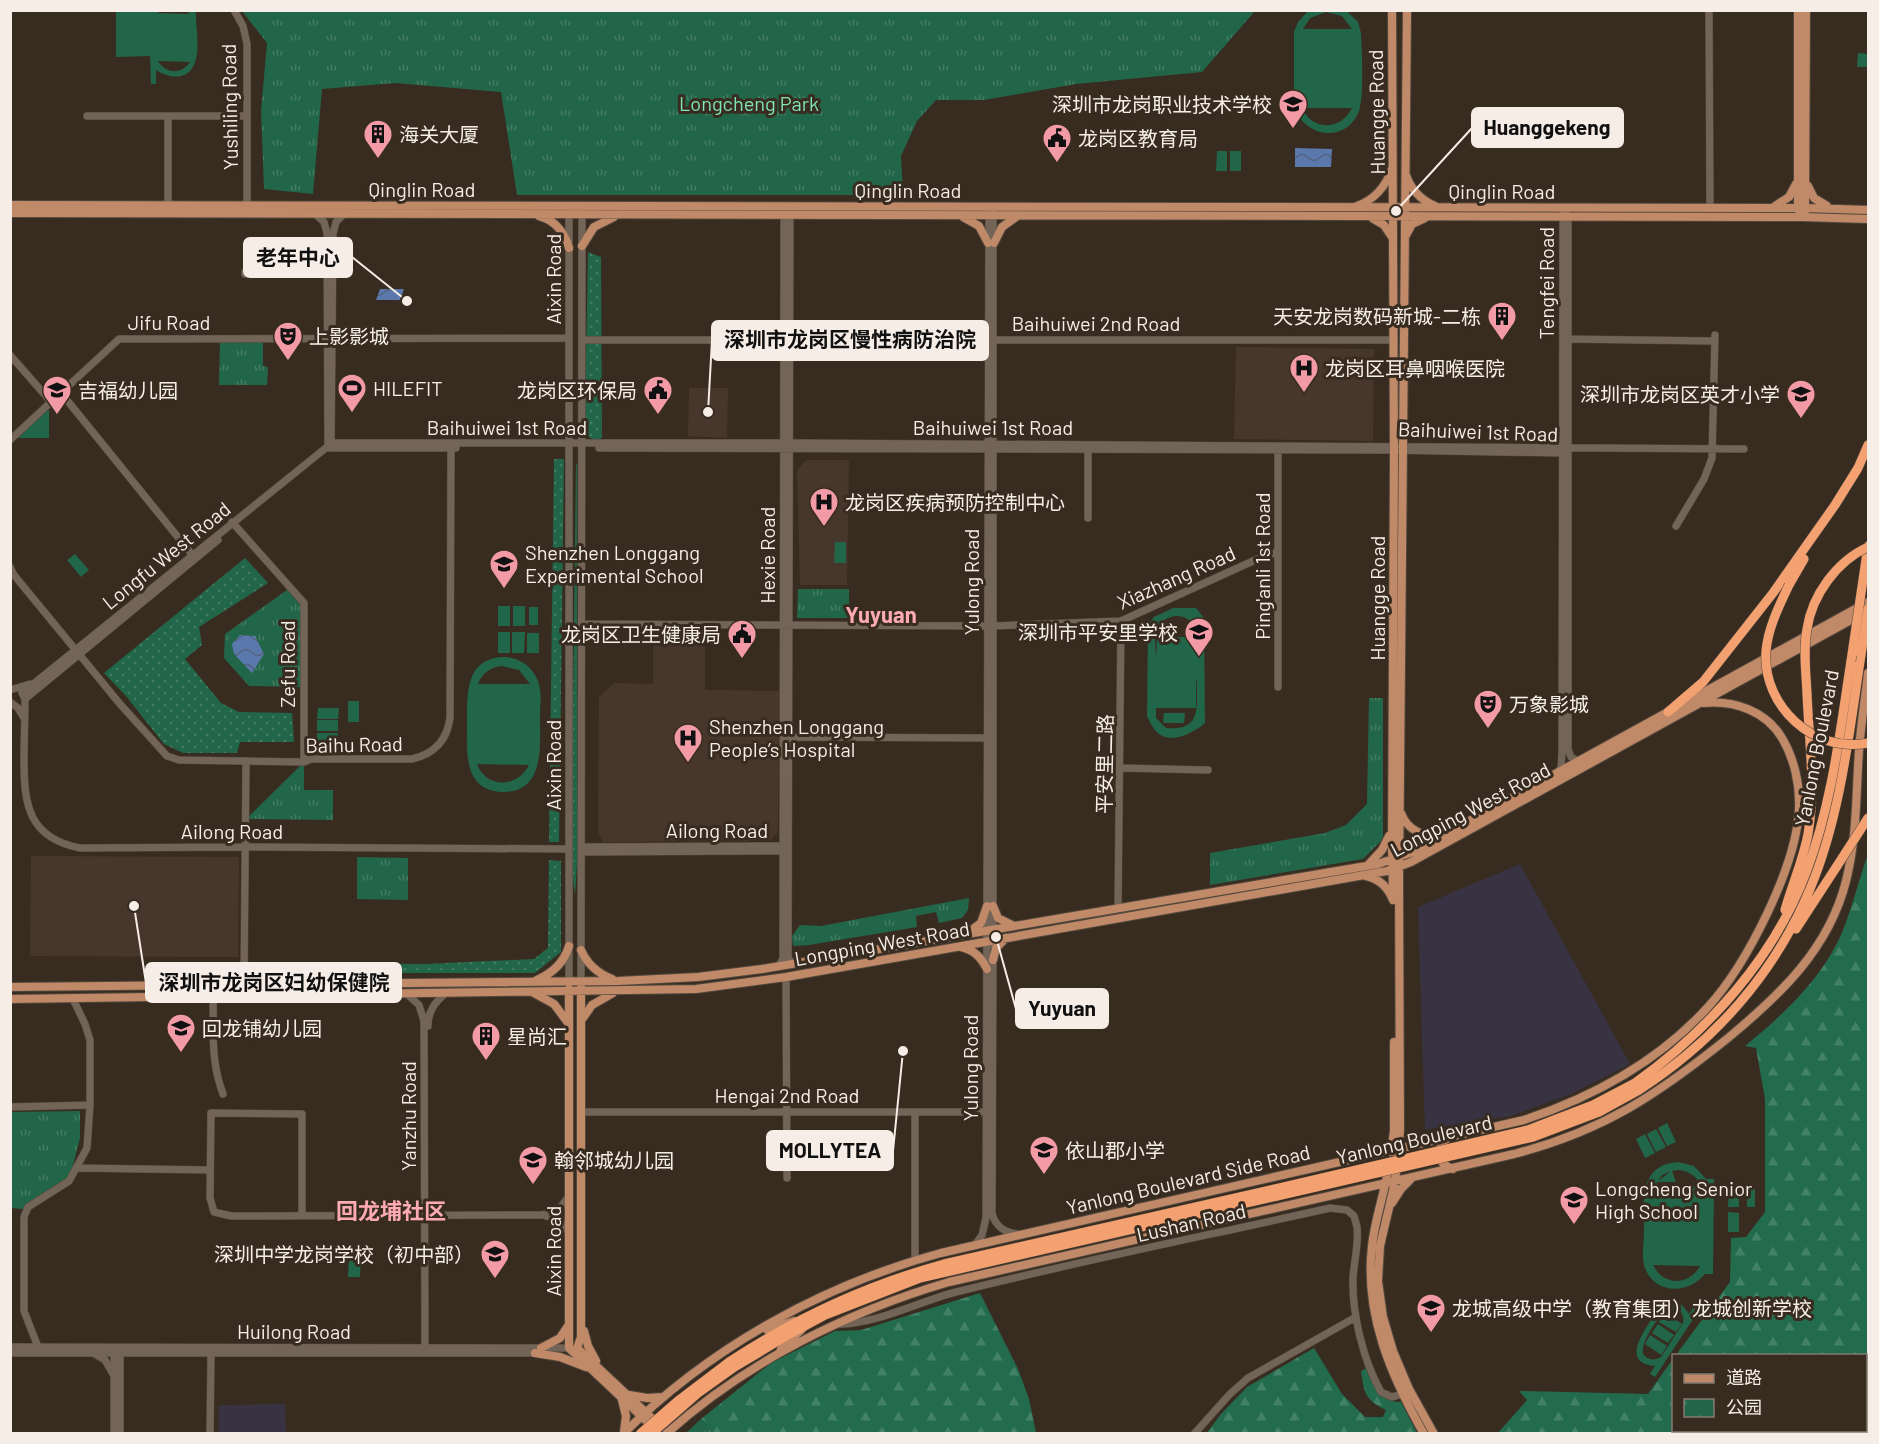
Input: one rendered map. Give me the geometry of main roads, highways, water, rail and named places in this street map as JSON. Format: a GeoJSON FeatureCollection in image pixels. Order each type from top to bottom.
{"type":"FeatureCollection","features":[{"type":"Feature","properties":{"kind":"highway"},"geometry":{"type":"LineString","coordinates":[[1869,445],[1858,468],[1789,585],[1773,620],[1766,651],[1767,672],[1773,693],[1790,717],[1817,737],[1846,744],[1869,743]]}},
{"type":"Feature","properties":{"kind":"highway"},"geometry":{"type":"LineString","coordinates":[[1668,712],[1691,693],[1714,669],[1812,543]]}},
{"type":"Feature","properties":{"kind":"highway"},"geometry":{"type":"LineString","coordinates":[[1778,929],[1802,858],[1809,823],[1811,780],[1805,644],[1812,611],[1832,576],[1851,558],[1869,546]]}},
{"type":"Feature","properties":{"kind":"highway","name":"Yanlong Boulevard"},"geometry":{"type":"LineString","coordinates":[[1637,1086],[1717,1011],[1752,970],[1801,886],[1820,830],[1835,766],[1869,546]]}},
{"type":"Feature","properties":{"kind":"highway","name":"Yanlong Boulevard"},"geometry":{"type":"LineString","coordinates":[[640,1434],[679,1400],[731,1365],[805,1321],[868,1289],[935,1266],[1276,1192],[1528,1130],[1637,1086],[1683,1060],[1746,997],[1778,953],[1810,889],[1829,833],[1844,768],[1869,610]]}},
{"type":"Feature","properties":{"kind":"highway"},"geometry":{"type":"LineString","coordinates":[[1778,953],[1810,909],[1869,818]]}},
{"type":"Feature","properties":{"kind":"highway","name":"Yanlong Boulevard"},"geometry":{"type":"LineString","coordinates":[[651,1434],[731,1365]]}},
{"type":"Feature","properties":{"kind":"main road","name":"Huangge Road"},"geometry":{"type":"LineString","coordinates":[[1392,10],[1394,340],[1399,448],[1400,809],[1393,900],[1395,1149]]}},
{"type":"Feature","properties":{"kind":"main road","name":"Huangge Road"},"geometry":{"type":"LineString","coordinates":[[1384,1209],[1395,1149],[1396,864],[1392,827],[1407,10]]}},
{"type":"Feature","properties":{"kind":"main road"},"geometry":{"type":"LineString","coordinates":[[1798,10],[1802,211]]}},
{"type":"Feature","properties":{"kind":"main road"},"geometry":{"type":"LineString","coordinates":[[1806,10],[1802,173],[1810,193],[1827,207],[1869,210]]}},
{"type":"Feature","properties":{"kind":"main road"},"geometry":{"type":"LineString","coordinates":[[1354,207],[1368,201],[1379,191],[1387,180],[1393,164]]}},
{"type":"Feature","properties":{"kind":"main road"},"geometry":{"type":"LineString","coordinates":[[1405,171],[1409,184],[1418,195],[1429,204],[1442,208]]}},
{"type":"Feature","properties":{"kind":"main road"},"geometry":{"type":"LineString","coordinates":[[1768,208],[1777,206],[1789,197],[1802,173]]}},
{"type":"Feature","properties":{"kind":"main road","name":"Qinglin Road"},"geometry":{"type":"LineString","coordinates":[[10,205],[576,206],[991,212],[1311,212],[1364,216],[1394,212]]}},
{"type":"Feature","properties":{"kind":"main road","name":"Qinglin Road"},"geometry":{"type":"LineString","coordinates":[[1311,212],[1354,207],[1394,212],[1442,208],[1565,214],[1710,208],[1768,208],[1802,211]]}},
{"type":"Feature","properties":{"kind":"main road"},"geometry":{"type":"LineString","coordinates":[[1802,211],[1836,208]]}},
{"type":"Feature","properties":{"kind":"main road","name":"Qinglin Road"},"geometry":{"type":"LineString","coordinates":[[10,213],[957,215],[991,212],[1022,215],[1070,211]]}},
{"type":"Feature","properties":{"kind":"main road"},"geometry":{"type":"LineString","coordinates":[[1802,211],[1869,219]]}},
{"type":"Feature","properties":{"kind":"main road","name":"Qinglin Road"},"geometry":{"type":"LineString","coordinates":[[1404,212],[1432,216],[1802,211]]}},
{"type":"Feature","properties":{"kind":"main road"},"geometry":{"type":"LineString","coordinates":[[533,214],[544,217],[559,228],[570,248]]}},
{"type":"Feature","properties":{"kind":"main road"},"geometry":{"type":"LineString","coordinates":[[582,246],[594,227],[610,218],[622,215]]}},
{"type":"Feature","properties":{"kind":"main road"},"geometry":{"type":"LineString","coordinates":[[957,215],[979,226],[991,243],[1007,222],[1022,215]]}},
{"type":"Feature","properties":{"kind":"main road"},"geometry":{"type":"LineString","coordinates":[[1364,216],[1384,225],[1394,244]]}},
{"type":"Feature","properties":{"kind":"main road"},"geometry":{"type":"LineString","coordinates":[[1404,244],[1412,224],[1432,216]]}},
{"type":"Feature","properties":{"kind":"main road","name":"Longping West Road"},"geometry":{"type":"LineString","coordinates":[[10,999],[569,992],[696,988],[786,977],[1145,914],[1312,880],[1365,866],[1396,864],[1558,772],[1869,602]]}},
{"type":"Feature","properties":{"kind":"main road","name":"Longping West Road"},"geometry":{"type":"LineString","coordinates":[[10,987],[618,981],[698,977],[779,966],[1143,904],[1362,875],[1396,864],[1698,704],[1869,610]]}},
{"type":"Feature","properties":{"kind":"main road"},"geometry":{"type":"LineString","coordinates":[[574,1350],[592,1370],[661,1427],[664,1434],[772,1358],[836,1324],[875,1307],[949,1282],[1453,1169],[1559,1141],[1625,1112],[1680,1076],[1757,1013],[1797,974],[1824,936],[1846,881],[1854,836],[1862,719],[1869,673]]}},
{"type":"Feature","properties":{"kind":"main road","name":"Yanlong Boulevard Side Road"},"geometry":{"type":"LineString","coordinates":[[623,1433],[643,1414],[710,1361],[753,1334],[825,1294],[915,1260],[1335,1162],[1505,1125],[1545,1113],[1591,1093],[1633,1069],[1668,1045],[1698,1017],[1730,980],[1746,954],[1773,898],[1794,843],[1799,810],[1797,781],[1792,760],[1778,730],[1764,717],[1750,710],[1732,705],[1698,704]]}},
{"type":"Feature","properties":{"kind":"main road"},"geometry":{"type":"LineString","coordinates":[[1400,809],[1406,823],[1416,831],[1430,836],[1445,835]]}},
{"type":"Feature","properties":{"kind":"main road"},"geometry":{"type":"LineString","coordinates":[[1365,866],[1373,861],[1382,850],[1392,827]]}},
{"type":"Feature","properties":{"kind":"main road"},"geometry":{"type":"LineString","coordinates":[[1362,875],[1383,884],[1391,893],[1393,900]]}},
{"type":"Feature","properties":{"kind":"main road"},"geometry":{"type":"LineString","coordinates":[[1143,904],[1145,914]]}},
{"type":"Feature","properties":{"kind":"main road"},"geometry":{"type":"LineString","coordinates":[[965,934],[981,923],[990,906],[1002,921],[1018,925]]}},
{"type":"Feature","properties":{"kind":"main road"},"geometry":{"type":"LineString","coordinates":[[993,960],[996,948],[1006,938]]}},
{"type":"Feature","properties":{"kind":"main road"},"geometry":{"type":"LineString","coordinates":[[530,981],[545,976],[557,968],[569,946]]}},
{"type":"Feature","properties":{"kind":"main road"},"geometry":{"type":"LineString","coordinates":[[954,947],[973,951],[987,969]]}},
{"type":"Feature","properties":{"kind":"main road"},"geometry":{"type":"LineString","coordinates":[[582,950],[594,968],[608,978],[618,981]]}},
{"type":"Feature","properties":{"kind":"main road","name":"Aixin Road"},"geometry":{"type":"LineString","coordinates":[[569,981],[569,1323],[574,1350]]}},
{"type":"Feature","properties":{"kind":"main road","name":"Aixin Road"},"geometry":{"type":"LineString","coordinates":[[574,1350],[581,1337],[582,981]]}},
{"type":"Feature","properties":{"kind":"main road"},"geometry":{"type":"LineString","coordinates":[[582,1019],[597,1001],[611,993],[622,991]]}},
{"type":"Feature","properties":{"kind":"main road"},"geometry":{"type":"LineString","coordinates":[[531,992],[540,995],[554,1005],[569,1020],[572,1011],[576,1010],[579,1011],[582,1019]]}},
{"type":"Feature","properties":{"kind":"main road"},"geometry":{"type":"LineString","coordinates":[[1448,1137],[1440,1144],[1438,1155],[1443,1164],[1453,1169]]}},
{"type":"Feature","properties":{"kind":"main road"},"geometry":{"type":"LineString","coordinates":[[1335,1162],[1344,1166],[1350,1179],[1347,1188],[1339,1195]]}},
{"type":"Feature","properties":{"kind":"main road"},"geometry":{"type":"LineString","coordinates":[[1414,1178],[1384,1209],[1371,1257],[1373,1306],[1385,1354],[1424,1434]]}},
{"type":"Feature","properties":{"kind":"main road"},"geometry":{"type":"LineString","coordinates":[[1365,1189],[1377,1194],[1384,1209],[1379,1258],[1379,1293],[1383,1317],[1397,1362],[1434,1434]]}},
{"type":"Feature","properties":{"kind":"main road"},"geometry":{"type":"LineString","coordinates":[[581,1316],[588,1346],[602,1371],[623,1395],[626,1416],[623,1433]]}},
{"type":"Feature","properties":{"kind":"main road"},"geometry":{"type":"LineString","coordinates":[[772,1358],[805,1321]]}},
{"type":"Feature","properties":{"kind":"main road"},"geometry":{"type":"LineString","coordinates":[[753,1334],[805,1321]]}},
{"type":"Feature","properties":{"kind":"main road"},"geometry":{"type":"LineString","coordinates":[[569,1323],[560,1338],[538,1350],[592,1370]]}},
{"type":"Feature","properties":{"kind":"main road"},"geometry":{"type":"LineString","coordinates":[[574,1350],[602,1371]]}},
{"type":"Feature","properties":{"kind":"main road"},"geometry":{"type":"LineString","coordinates":[[674,1389],[671,1398],[674,1406],[682,1411],[694,1411]]}},
{"type":"Feature","properties":{"kind":"main road"},"geometry":{"type":"LineString","coordinates":[[623,1395],[641,1398],[664,1397]]}},
{"type":"Feature","properties":{"kind":"water"},"geometry":{"type":"Polygon","coordinates":[[[1295,148],[1332,149],[1331,167],[1295,167],[1295,148]]]}},
{"type":"Feature","properties":{"kind":"water"},"geometry":{"type":"Polygon","coordinates":[[[380,289],[404,289],[400,300],[376,300],[380,289]]]}},
{"type":"Feature","properties":{"kind":"water"},"geometry":{"type":"Polygon","coordinates":[[[240,635],[255,636],[264,654],[252,673],[234,654],[232,644],[240,635]]]}},
{"type":"Feature","properties":{"kind":"place","name":"深圳市龙岗职业技术学校"},"geometry":{"type":"Point","coordinates":[1293,130]}},
{"type":"Feature","properties":{"kind":"place","name":"海关大厦"},"geometry":{"type":"Point","coordinates":[378,160]}},
{"type":"Feature","properties":{"kind":"place","name":"龙岗区教育局"},"geometry":{"type":"Point","coordinates":[1057,164]}},
{"type":"Feature","properties":{"kind":"place","name":"Huanggekeng"},"geometry":{"type":"Point","coordinates":[1396,211]}},
{"type":"Feature","properties":{"kind":"place","name":"老年中心"},"geometry":{"type":"Point","coordinates":[407,301]}},
{"type":"Feature","properties":{"kind":"place","name":"天安龙岗数码新城-二栋"},"geometry":{"type":"Point","coordinates":[1502,342]}},
{"type":"Feature","properties":{"kind":"place","name":"上影影城"},"geometry":{"type":"Point","coordinates":[288,362]}},
{"type":"Feature","properties":{"kind":"place","name":"龙岗区耳鼻咽喉医院"},"geometry":{"type":"Point","coordinates":[1304,394]}},
{"type":"Feature","properties":{"kind":"place","name":"深圳市龙岗区慢性病防治院"},"geometry":{"type":"Point","coordinates":[708,412]}},
{"type":"Feature","properties":{"kind":"place","name":"HILEFIT"},"geometry":{"type":"Point","coordinates":[352,414]}},
{"type":"Feature","properties":{"kind":"place","name":"吉福幼儿园"},"geometry":{"type":"Point","coordinates":[57,416]}},
{"type":"Feature","properties":{"kind":"place","name":"龙岗区环保局"},"geometry":{"type":"Point","coordinates":[658,416]}},
{"type":"Feature","properties":{"kind":"place","name":"深圳市龙岗区英才小学"},"geometry":{"type":"Point","coordinates":[1801,420]}},
{"type":"Feature","properties":{"kind":"place","name":"龙岗区疾病预防控制中心"},"geometry":{"type":"Point","coordinates":[824,528]}},
{"type":"Feature","properties":{"kind":"place","name":"Shenzhen Longgang Experimental School"},"geometry":{"type":"Point","coordinates":[504,590]}},
{"type":"Feature","properties":{"kind":"place","name":"深圳市平安里学校"},"geometry":{"type":"Point","coordinates":[1199,658]}},
{"type":"Feature","properties":{"kind":"place","name":"龙岗区卫生健康局"},"geometry":{"type":"Point","coordinates":[742,660]}},
{"type":"Feature","properties":{"kind":"place","name":"万象影城"},"geometry":{"type":"Point","coordinates":[1488,730]}},
{"type":"Feature","properties":{"kind":"place","name":"Shenzhen Longgang People’s Hospital"},"geometry":{"type":"Point","coordinates":[688,764]}},
{"type":"Feature","properties":{"kind":"place","name":"深圳市龙岗区妇幼保健院"},"geometry":{"type":"Point","coordinates":[134,906]}},
{"type":"Feature","properties":{"kind":"place","name":"Yuyuan"},"geometry":{"type":"Point","coordinates":[996,937]}},
{"type":"Feature","properties":{"kind":"place","name":"MOLLYTEA"},"geometry":{"type":"Point","coordinates":[903,1051]}},
{"type":"Feature","properties":{"kind":"place","name":"回龙铺幼儿园"},"geometry":{"type":"Point","coordinates":[181,1054]}},
{"type":"Feature","properties":{"kind":"place","name":"星尚汇"},"geometry":{"type":"Point","coordinates":[486,1062]}},
{"type":"Feature","properties":{"kind":"place","name":"依山郡小学"},"geometry":{"type":"Point","coordinates":[1044,1176]}},
{"type":"Feature","properties":{"kind":"place","name":"翰邻城幼儿园"},"geometry":{"type":"Point","coordinates":[533,1186]}},
{"type":"Feature","properties":{"kind":"place","name":"Longcheng Senior High School"},"geometry":{"type":"Point","coordinates":[1574,1226]}},
{"type":"Feature","properties":{"kind":"place","name":"深圳中学龙岗学校（初中部）"},"geometry":{"type":"Point","coordinates":[495,1280]}},
{"type":"Feature","properties":{"kind":"place","name":"龙城高级中学（教育集团）龙城创新学校"},"geometry":{"type":"Point","coordinates":[1431,1334]}},
{"type":"Feature","properties":{"kind":"district","name":"Yuyuan"},"geometry":{"type":"Point","coordinates":[881,614]}},
{"type":"Feature","properties":{"kind":"district","name":"回龙埔社区"},"geometry":{"type":"Point","coordinates":[391,1210]}},
{"type":"Feature","properties":{"kind":"park label","name":"Longcheng Park"},"geometry":{"type":"Point","coordinates":[749,103]}}]}
